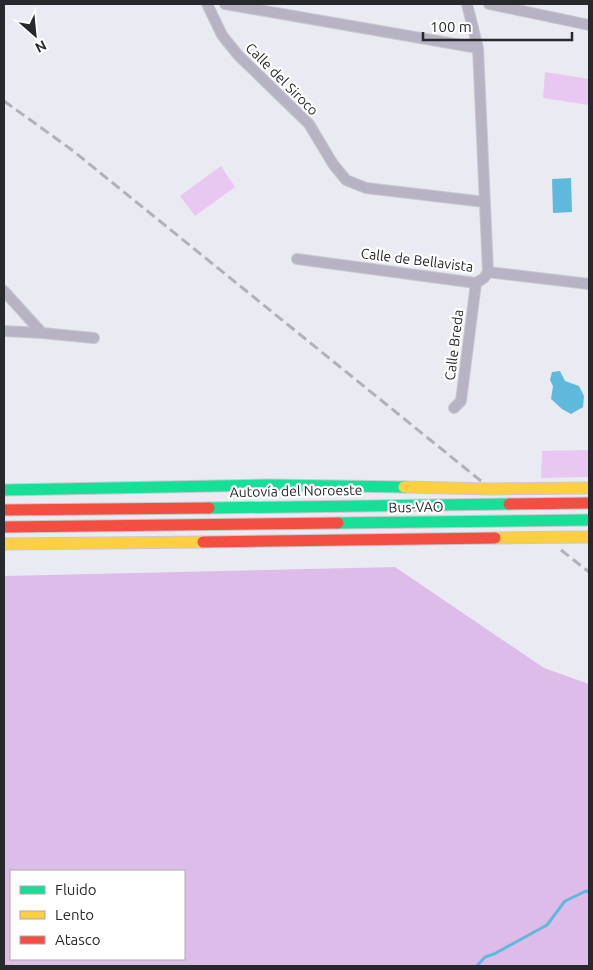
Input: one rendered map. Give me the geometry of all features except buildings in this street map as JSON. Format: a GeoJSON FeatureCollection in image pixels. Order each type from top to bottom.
{"type":"FeatureCollection","features":[{"type":"Feature","properties":{"kind":"highway"},"geometry":{"type":"LineString","coordinates":[[4,491],[270,485],[491,490],[589,488]]}},
{"type":"Feature","properties":{"kind":"highway"},"geometry":{"type":"LineString","coordinates":[[4,491],[373,495],[405,497],[419,504]]}},
{"type":"Feature","properties":{"kind":"highway","name":"Autovía del Noroeste"},"geometry":{"type":"LineString","coordinates":[[4,510],[589,503]]}},
{"type":"Feature","properties":{"kind":"highway","name":"Bus-VAO"},"geometry":{"type":"LineString","coordinates":[[4,527],[589,520]]}},
{"type":"Feature","properties":{"kind":"highway"},"geometry":{"type":"LineString","coordinates":[[4,544],[589,537]]}},
{"type":"Feature","properties":{"kind":"street","name":"Calle del Siroco"},"geometry":{"type":"LineString","coordinates":[[206,4],[222,35],[238,55],[309,124],[333,164],[346,180],[366,188],[485,202]]}},
{"type":"Feature","properties":{"kind":"street"},"geometry":{"type":"LineString","coordinates":[[226,4],[478,48]]}},
{"type":"Feature","properties":{"kind":"street"},"geometry":{"type":"LineString","coordinates":[[467,4],[478,48],[488,272]]}},
{"type":"Feature","properties":{"kind":"street"},"geometry":{"type":"LineString","coordinates":[[489,4],[589,25]]}},
{"type":"Feature","properties":{"kind":"street","name":"Calle de Bellavista"},"geometry":{"type":"LineString","coordinates":[[297,259],[476,283],[484,278],[488,272],[589,284]]}},
{"type":"Feature","properties":{"kind":"street","name":"Calle Breda"},"geometry":{"type":"LineString","coordinates":[[454,408],[461,400],[476,283]]}},
{"type":"Feature","properties":{"kind":"street"},"geometry":{"type":"LineString","coordinates":[[4,291],[42,333]]}},
{"type":"Feature","properties":{"kind":"street"},"geometry":{"type":"LineString","coordinates":[[4,331],[94,338]]}},
{"type":"Feature","properties":{"kind":"shaded area"},"geometry":{"type":"Polygon","coordinates":[[[545,72],[589,79],[589,105],[543,98],[545,72]]]}},
{"type":"Feature","properties":{"kind":"shaded area"},"geometry":{"type":"Polygon","coordinates":[[[221,166],[235,187],[195,216],[180,196],[221,166]]]}},
{"type":"Feature","properties":{"kind":"shaded area"},"geometry":{"type":"Polygon","coordinates":[[[589,450],[589,477],[541,478],[542,451],[589,450]]]}},
{"type":"Feature","properties":{"kind":"shaded area"},"geometry":{"type":"Polygon","coordinates":[[[395,567],[544,668],[589,684],[589,966],[4,966],[4,576],[395,567]]]}},
{"type":"Feature","properties":{"kind":"water"},"geometry":{"type":"Polygon","coordinates":[[[571,178],[572,212],[553,213],[552,179],[571,178]]]}},
{"type":"Feature","properties":{"kind":"water"},"geometry":{"type":"Polygon","coordinates":[[[560,371],[565,381],[579,386],[584,396],[583,407],[571,414],[551,399],[553,386],[550,380],[552,372],[560,371]]]}},
{"type":"Feature","properties":{"kind":"waterway"},"geometry":{"type":"LineString","coordinates":[[477,966],[485,957],[547,925],[565,901],[586,891],[589,892]]}},
{"type":"Feature","properties":{"kind":"railway"},"geometry":{"type":"LineString","coordinates":[[4,101],[72,150],[481,481]]}},
{"type":"Feature","properties":{"kind":"railway"},"geometry":{"type":"LineString","coordinates":[[561,550],[589,572]]}},
{"type":"Feature","properties":{"kind":"traffic: fast"},"geometry":{"type":"LineString","coordinates":[[4,490],[270,485],[404,487]]}},
{"type":"Feature","properties":{"kind":"traffic: fast"},"geometry":{"type":"LineString","coordinates":[[209,508],[509,504]]}},
{"type":"Feature","properties":{"kind":"traffic: fast"},"geometry":{"type":"LineString","coordinates":[[338,523],[589,520]]}},
{"type":"Feature","properties":{"kind":"traffic: slow"},"geometry":{"type":"LineString","coordinates":[[404,487],[491,489],[589,488]]}},
{"type":"Feature","properties":{"kind":"traffic: slow"},"geometry":{"type":"LineString","coordinates":[[495,538],[589,537]]}},
{"type":"Feature","properties":{"kind":"traffic: slow"},"geometry":{"type":"LineString","coordinates":[[4,544],[203,542]]}},
{"type":"Feature","properties":{"kind":"traffic: jam"},"geometry":{"type":"LineString","coordinates":[[509,504],[589,503]]}},
{"type":"Feature","properties":{"kind":"traffic: jam"},"geometry":{"type":"LineString","coordinates":[[4,510],[209,508]]}},
{"type":"Feature","properties":{"kind":"traffic: jam"},"geometry":{"type":"LineString","coordinates":[[4,527],[338,523]]}},
{"type":"Feature","properties":{"kind":"traffic: jam"},"geometry":{"type":"LineString","coordinates":[[203,542],[495,538]]}}]}
